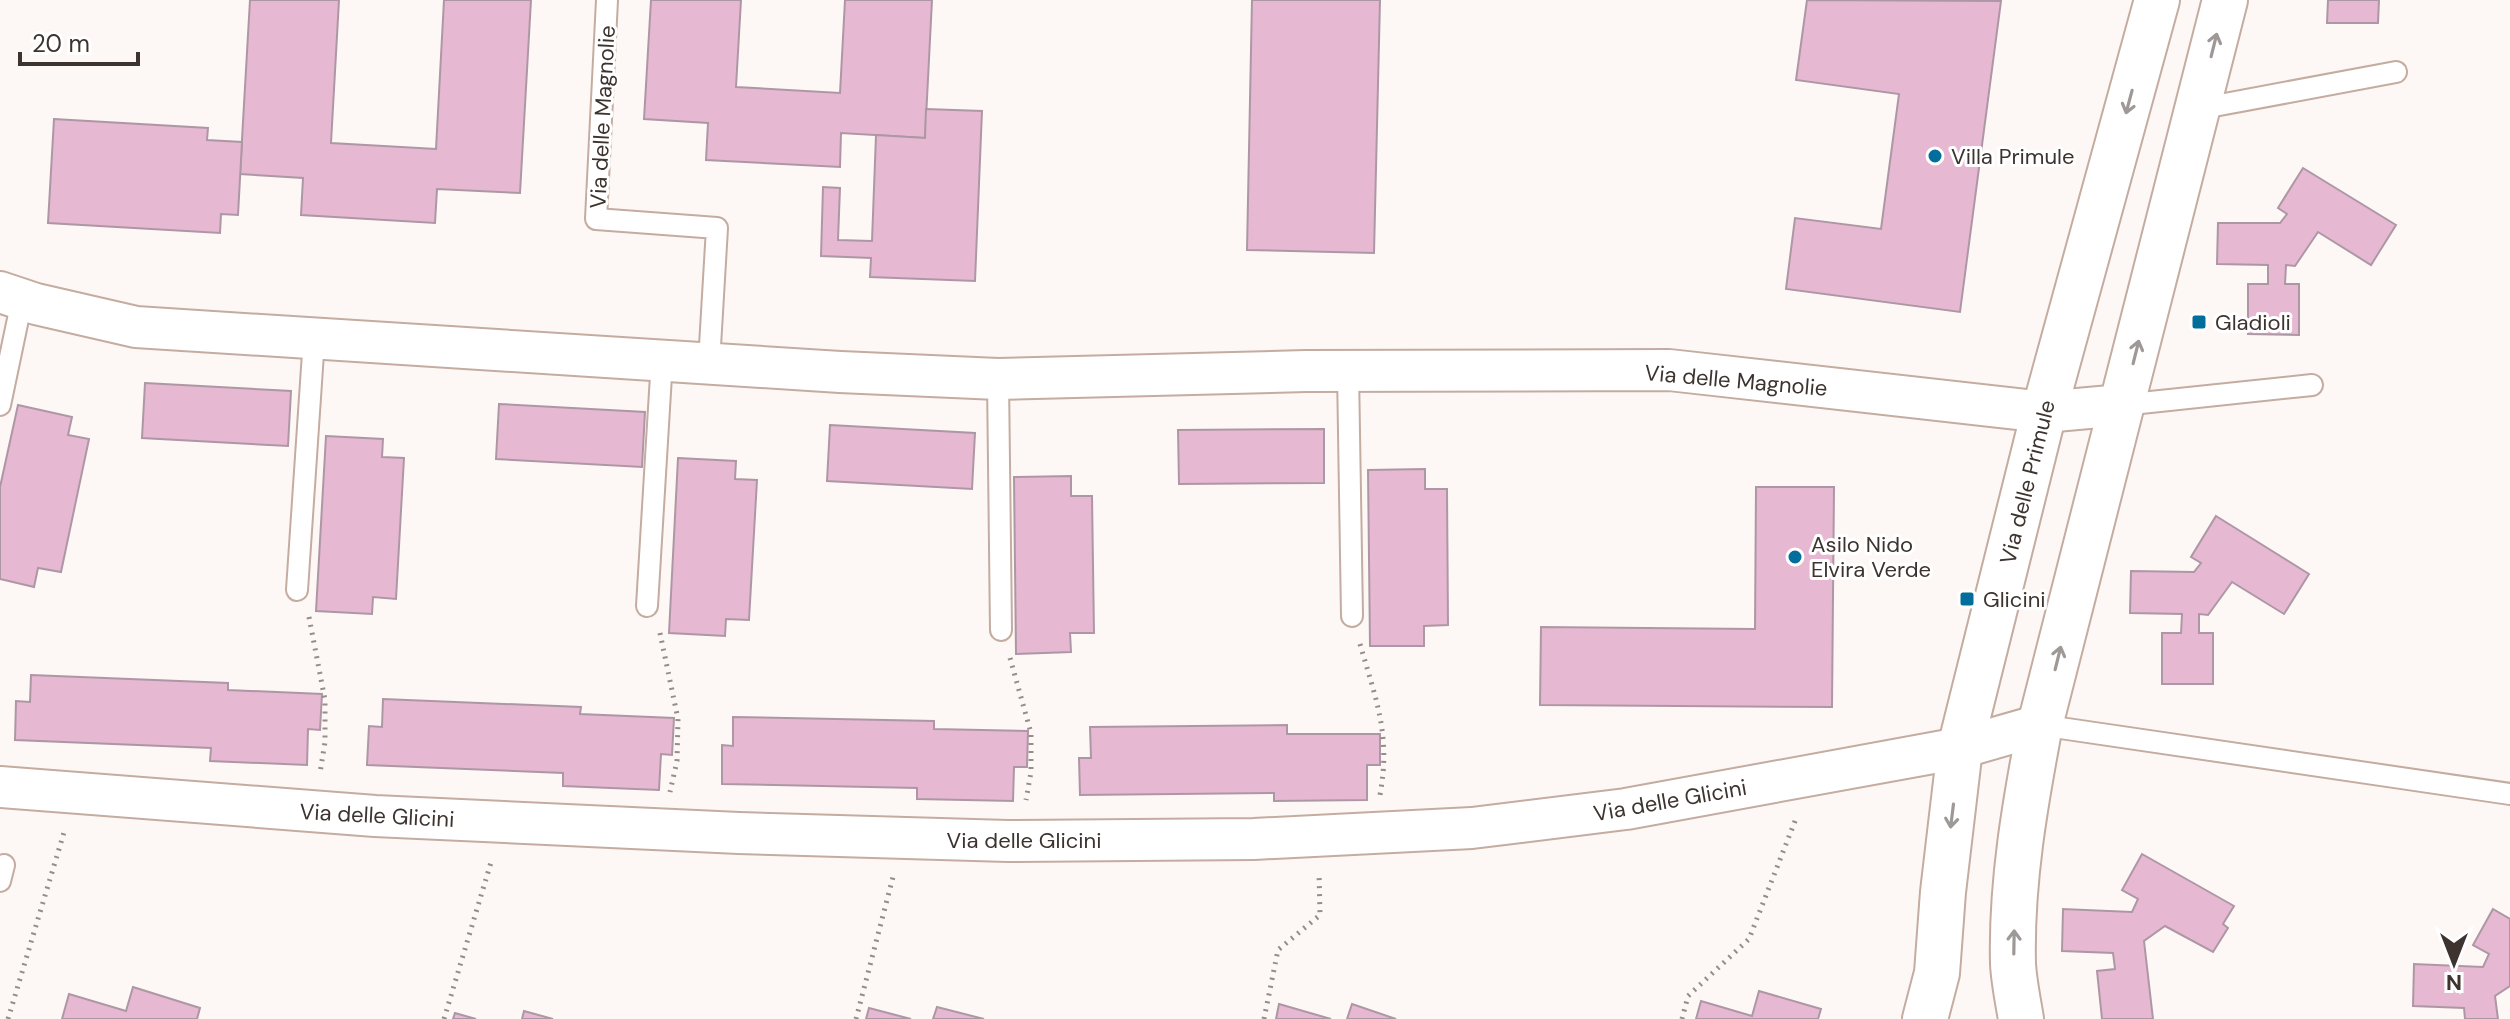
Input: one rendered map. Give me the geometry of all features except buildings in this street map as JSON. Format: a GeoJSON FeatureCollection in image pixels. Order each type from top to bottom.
{"type":"FeatureCollection","features":[{"type":"Feature","properties":{"kind":"street","name":"Via delle Primule"},"geometry":{"type":"LineString","coordinates":[[1925,1019],[1937,973],[1960,748],[2044,412],[2157,0]]}},
{"type":"Feature","properties":{"kind":"street"},"geometry":{"type":"LineString","coordinates":[[2021,1019],[2013,967],[2014,911],[2021,826],[2040,725],[2225,0]]}},
{"type":"Feature","properties":{"kind":"street","name":"Via delle Magnolie"},"geometry":{"type":"LineString","coordinates":[[11,296],[136,327],[998,379],[1348,371],[1669,370],[2044,412],[2122,405]]}},
{"type":"Feature","properties":{"kind":"street","name":"Via delle Glicini"},"geometry":{"type":"LineString","coordinates":[[0,787],[314,811],[662,829],[1020,841],[1254,839],[1472,828],[1626,809],[1960,748],[2040,725]]}},
{"type":"Feature","properties":{"kind":"street","name":"Via delle Primule"},"geometry":{"type":"LineString","coordinates":[[1937,973],[1944,1019]]}},
{"type":"Feature","properties":{"kind":"lane","name":"Via delle Magnolie"},"geometry":{"type":"LineString","coordinates":[[607,0],[596,219],[717,228],[709,363]]}},
{"type":"Feature","properties":{"kind":"lane"},"geometry":{"type":"LineString","coordinates":[[2198,109],[2396,72]]}},
{"type":"Feature","properties":{"kind":"lane","name":"Via delle Magnolie"},"geometry":{"type":"LineString","coordinates":[[0,405],[11,296]]}},
{"type":"Feature","properties":{"kind":"lane"},"geometry":{"type":"LineString","coordinates":[[297,590],[314,338]]}},
{"type":"Feature","properties":{"kind":"lane"},"geometry":{"type":"LineString","coordinates":[[647,606],[662,359]]}},
{"type":"Feature","properties":{"kind":"lane"},"geometry":{"type":"LineString","coordinates":[[1348,371],[1352,616]]}},
{"type":"Feature","properties":{"kind":"lane"},"geometry":{"type":"LineString","coordinates":[[998,379],[1001,630]]}},
{"type":"Feature","properties":{"kind":"lane"},"geometry":{"type":"LineString","coordinates":[[2122,405],[2312,385]]}},
{"type":"Feature","properties":{"kind":"lane"},"geometry":{"type":"LineString","coordinates":[[2040,725],[2510,794]]}},
{"type":"Feature","properties":{"kind":"path"},"geometry":{"type":"LineString","coordinates":[[297,590],[312,624],[325,700],[325,742],[314,811]]}},
{"type":"Feature","properties":{"kind":"path"},"geometry":{"type":"LineString","coordinates":[[647,606],[663,639],[678,719],[677,761],[662,829]]}},
{"type":"Feature","properties":{"kind":"path"},"geometry":{"type":"LineString","coordinates":[[1352,616],[1385,733],[1385,770],[1373,833]]}},
{"type":"Feature","properties":{"kind":"path"},"geometry":{"type":"LineString","coordinates":[[1001,630],[1031,733],[1031,772],[1020,841]]}},
{"type":"Feature","properties":{"kind":"path"},"geometry":{"type":"LineString","coordinates":[[1682,1019],[1688,996],[1749,939],[1812,775]]}},
{"type":"Feature","properties":{"kind":"path"},"geometry":{"type":"LineString","coordinates":[[8,1019],[75,793]]}},
{"type":"Feature","properties":{"kind":"path"},"geometry":{"type":"LineString","coordinates":[[444,1019],[504,822]]}},
{"type":"Feature","properties":{"kind":"path"},"geometry":{"type":"LineString","coordinates":[[1264,1019],[1278,950],[1320,915],[1317,836]]}},
{"type":"Feature","properties":{"kind":"path"},"geometry":{"type":"LineString","coordinates":[[856,1019],[903,838]]}},
{"type":"Feature","properties":{"kind":"place","name":"Villa Primule"},"geometry":{"type":"Point","coordinates":[1935,156]}},
{"type":"Feature","properties":{"kind":"place","name":"Gladioli"},"geometry":{"type":"Point","coordinates":[2199,322]}},
{"type":"Feature","properties":{"kind":"place","name":"Asilo Nido Elvira Verde"},"geometry":{"type":"Point","coordinates":[1795,557]}},
{"type":"Feature","properties":{"kind":"place","name":"Glicini"},"geometry":{"type":"Point","coordinates":[1967,599]}}]}
